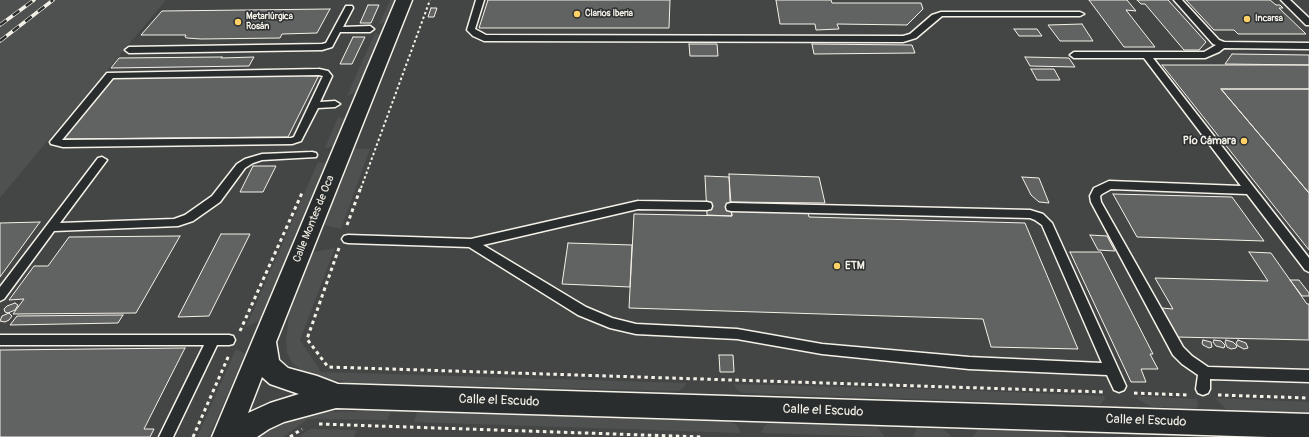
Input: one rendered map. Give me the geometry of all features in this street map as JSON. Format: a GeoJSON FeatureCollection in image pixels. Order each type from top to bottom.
{"type":"FeatureCollection","features":[{"type":"Feature","properties":{"kind":"street","name":"Calle Montes de Oca"},"geometry":{"type":"LineString","coordinates":[[225,437],[404,0]]}},
{"type":"Feature","properties":{"kind":"street","name":"Calle el Escudo"},"geometry":{"type":"LineString","coordinates":[[264,342],[267,365],[279,376],[317,387],[336,396]]}},
{"type":"Feature","properties":{"kind":"street","name":"Calle el Escudo"},"geometry":{"type":"LineString","coordinates":[[235,437],[260,420],[280,411],[336,396],[1309,426]]}},
{"type":"Feature","properties":{"kind":"lane"},"geometry":{"type":"LineString","coordinates":[[480,0],[471,30],[484,38],[903,39],[914,36],[935,17],[941,14],[1080,14]]}},
{"type":"Feature","properties":{"kind":"lane"},"geometry":{"type":"LineString","coordinates":[[1178,0],[1216,42],[1222,45],[1309,46]]}},
{"type":"Feature","properties":{"kind":"lane"},"geometry":{"type":"LineString","coordinates":[[1285,0],[1309,23]]}},
{"type":"Feature","properties":{"kind":"lane"},"geometry":{"type":"LineString","coordinates":[[129,50],[322,47],[329,45],[349,8]]}},
{"type":"Feature","properties":{"kind":"lane"},"geometry":{"type":"LineString","coordinates":[[337,30],[370,29]]}},
{"type":"Feature","properties":{"kind":"lane"},"geometry":{"type":"LineString","coordinates":[[1074,55],[1205,55],[1216,50],[1222,45]]}},
{"type":"Feature","properties":{"kind":"lane"},"geometry":{"type":"LineString","coordinates":[[1146,55],[1309,267]]}},
{"type":"Feature","properties":{"kind":"lane"},"geometry":{"type":"LineString","coordinates":[[325,73],[328,76],[314,105],[298,139],[292,141],[63,144],[55,142],[112,74],[325,73]]}},
{"type":"Feature","properties":{"kind":"lane"},"geometry":{"type":"LineString","coordinates":[[314,105],[336,104]]}},
{"type":"Feature","properties":{"kind":"lane"},"geometry":{"type":"LineString","coordinates":[[51,227],[174,223],[189,218],[216,200],[241,166],[249,161],[262,157],[312,155]]}},
{"type":"Feature","properties":{"kind":"lane"},"geometry":{"type":"LineString","coordinates":[[0,296],[102,160]]}},
{"type":"Feature","properties":{"kind":"lane"},"geometry":{"type":"LineString","coordinates":[[1250,190],[1109,185],[1098,191],[1095,196],[1096,202],[1178,351],[1187,360],[1206,373],[1309,376]]}},
{"type":"Feature","properties":{"kind":"lane"},"geometry":{"type":"LineString","coordinates":[[344,239],[471,243],[638,205],[706,206]]}},
{"type":"Feature","properties":{"kind":"lane"},"geometry":{"type":"LineString","coordinates":[[731,207],[1030,214],[1040,217],[1046,223],[1120,390]]}},
{"type":"Feature","properties":{"kind":"lane"},"geometry":{"type":"LineString","coordinates":[[471,243],[582,311],[610,323],[636,329],[737,334],[822,349],[969,363],[1111,369]]}},
{"type":"Feature","properties":{"kind":"lane"},"geometry":{"type":"LineString","coordinates":[[0,340],[213,340],[234,336]]}},
{"type":"Feature","properties":{"kind":"lane"},"geometry":{"type":"LineString","coordinates":[[166,437],[213,340]]}},
{"type":"Feature","properties":{"kind":"lane"},"geometry":{"type":"LineString","coordinates":[[1206,373],[1202,378],[1208,392]]}},
{"type":"Feature","properties":{"kind":"path"},"geometry":{"type":"LineString","coordinates":[[430,0],[307,339],[328,367],[1120,390],[1190,395]]}},
{"type":"Feature","properties":{"kind":"path"},"geometry":{"type":"LineString","coordinates":[[234,336],[303,191]]}},
{"type":"Feature","properties":{"kind":"path"},"geometry":{"type":"LineString","coordinates":[[193,437],[230,354]]}},
{"type":"Feature","properties":{"kind":"path"},"geometry":{"type":"LineString","coordinates":[[1208,392],[1309,398]]}},
{"type":"Feature","properties":{"kind":"path"},"geometry":{"type":"LineString","coordinates":[[318,424],[703,437]]}},
{"type":"Feature","properties":{"kind":"path"},"geometry":{"type":"LineString","coordinates":[[290,437],[307,425]]}},
{"type":"Feature","properties":{"kind":"shaded area"},"geometry":{"type":"Polygon","coordinates":[[[0,0],[166,0],[0,198],[0,0]]]}},
{"type":"Feature","properties":{"kind":"shaded area"},"geometry":{"type":"Polygon","coordinates":[[[166,0],[1309,0],[1309,437],[0,437],[0,198],[166,0]]]}},
{"type":"Feature","properties":{"kind":"shaded area"},"geometry":{"type":"Polygon","coordinates":[[[390,0],[396,0],[386,22],[379,24],[390,0]]]}},
{"type":"Feature","properties":{"kind":"shaded area"},"geometry":{"type":"Polygon","coordinates":[[[375,33],[381,34],[357,92],[347,96],[375,33]]]}},
{"type":"Feature","properties":{"kind":"shaded area"},"geometry":{"type":"Polygon","coordinates":[[[338,117],[345,119],[334,146],[325,148],[338,117]]]}},
{"type":"Feature","properties":{"kind":"shaded area"},"geometry":{"type":"Polygon","coordinates":[[[355,149],[370,149],[341,229],[324,225],[355,149]]]}},
{"type":"Feature","properties":{"kind":"shaded area"},"geometry":{"type":"Polygon","coordinates":[[[318,162],[326,163],[260,320],[246,327],[318,162]]]}},
{"type":"Feature","properties":{"kind":"shaded area"},"geometry":{"type":"Polygon","coordinates":[[[335,248],[300,340],[321,372],[686,383],[684,387],[678,391],[352,383],[314,376],[304,372],[293,364],[287,353],[286,341],[289,314],[313,252],[335,248]]]}},
{"type":"Feature","properties":{"kind":"shaded area"},"geometry":{"type":"Polygon","coordinates":[[[236,349],[245,354],[209,437],[197,437],[236,349]]]}},
{"type":"Feature","properties":{"kind":"shaded area"},"geometry":{"type":"Polygon","coordinates":[[[734,384],[963,390],[1104,396],[1105,399],[1100,405],[743,393],[737,390],[734,384]]]}},
{"type":"Feature","properties":{"kind":"shaded area"},"geometry":{"type":"Polygon","coordinates":[[[1137,396],[1197,399],[1198,405],[1197,408],[1152,407],[1139,400],[1137,396]]]}},
{"type":"Feature","properties":{"kind":"shaded area"},"geometry":{"type":"Polygon","coordinates":[[[1215,398],[1309,402],[1309,413],[1227,410],[1215,398]]]}},
{"type":"Feature","properties":{"kind":"shaded area"},"geometry":{"type":"Polygon","coordinates":[[[391,411],[387,420],[308,419],[283,437],[252,437],[272,423],[311,412],[391,411]]]}},
{"type":"Feature","properties":{"kind":"shaded area"},"geometry":{"type":"Polygon","coordinates":[[[417,412],[730,421],[738,426],[740,433],[414,422],[417,412]]]}},
{"type":"Feature","properties":{"kind":"shaded area"},"geometry":{"type":"Polygon","coordinates":[[[768,423],[877,427],[885,437],[761,433],[764,426],[768,423]]]}},
{"type":"Feature","properties":{"kind":"shaded area"},"geometry":{"type":"Polygon","coordinates":[[[917,428],[943,429],[952,437],[913,437],[917,428]]]}},
{"type":"Feature","properties":{"kind":"shaded area"},"geometry":{"type":"Polygon","coordinates":[[[310,429],[357,430],[354,437],[298,437],[310,429]]]}},
{"type":"Feature","properties":{"kind":"shaded area"},"geometry":{"type":"Polygon","coordinates":[[[978,430],[1059,432],[1068,437],[972,437],[978,430]]]}},
{"type":"Feature","properties":{"kind":"building","name":"Clarios Iberia"},"geometry":{"type":"Polygon","coordinates":[[[488,0],[670,0],[669,28],[479,28],[488,0]]]}},
{"type":"Feature","properties":{"kind":"building"},"geometry":{"type":"Polygon","coordinates":[[[776,0],[831,0],[832,3],[921,3],[923,9],[907,25],[837,24],[839,29],[816,30],[815,24],[780,24],[776,0]]]}},
{"type":"Feature","properties":{"kind":"building"},"geometry":{"type":"Polygon","coordinates":[[[1089,0],[1127,0],[1136,11],[1126,10],[1155,47],[1124,47],[1089,0]]]}},
{"type":"Feature","properties":{"kind":"building"},"geometry":{"type":"Polygon","coordinates":[[[1137,0],[1168,0],[1206,42],[1199,50],[1184,50],[1145,4],[1141,4],[1137,0]]]}},
{"type":"Feature","properties":{"kind":"building","name":"Incarsa"},"geometry":{"type":"Polygon","coordinates":[[[1186,0],[1270,0],[1276,5],[1280,5],[1283,8],[1279,8],[1306,34],[1238,34],[1234,30],[1214,30],[1186,0]]]}},
{"type":"Feature","properties":{"kind":"building"},"geometry":{"type":"Polygon","coordinates":[[[368,5],[379,5],[371,23],[360,23],[368,5]]]}},
{"type":"Feature","properties":{"kind":"building"},"geometry":{"type":"Polygon","coordinates":[[[431,8],[437,8],[434,17],[428,17],[431,8]]]}},
{"type":"Feature","properties":{"kind":"building","name":"Metarlúrgica Rosán"},"geometry":{"type":"Polygon","coordinates":[[[330,9],[317,33],[282,34],[280,38],[201,39],[187,38],[185,37],[186,35],[141,35],[162,11],[330,9]]]}},
{"type":"Feature","properties":{"kind":"building"},"geometry":{"type":"Polygon","coordinates":[[[1082,24],[1093,41],[1060,41],[1048,25],[1082,24]]]}},
{"type":"Feature","properties":{"kind":"building"},"geometry":{"type":"Polygon","coordinates":[[[1014,29],[1037,29],[1042,36],[1019,36],[1014,29]]]}},
{"type":"Feature","properties":{"kind":"building"},"geometry":{"type":"Polygon","coordinates":[[[353,37],[365,37],[352,64],[340,64],[353,37]]]}},
{"type":"Feature","properties":{"kind":"building"},"geometry":{"type":"Polygon","coordinates":[[[689,44],[717,44],[718,56],[690,56],[689,44]]]}},
{"type":"Feature","properties":{"kind":"building"},"geometry":{"type":"Polygon","coordinates":[[[812,44],[912,45],[915,53],[814,54],[812,44]]]}},
{"type":"Feature","properties":{"kind":"building"},"geometry":{"type":"Polygon","coordinates":[[[1232,54],[1309,55],[1309,65],[1225,64],[1232,54]]]}},
{"type":"Feature","properties":{"kind":"building"},"geometry":{"type":"Polygon","coordinates":[[[222,57],[221,58],[254,57],[249,66],[111,68],[119,58],[222,57]]]}},
{"type":"Feature","properties":{"kind":"building"},"geometry":{"type":"Polygon","coordinates":[[[1025,57],[1069,58],[1075,67],[1030,66],[1025,57]]]}},
{"type":"Feature","properties":{"kind":"building","name":"Pío Cámara"},"geometry":{"type":"Polygon","coordinates":[[[1162,65],[1309,65],[1309,89],[1221,89],[1309,193],[1309,250],[1162,65]]]}},
{"type":"Feature","properties":{"kind":"building"},"geometry":{"type":"Polygon","coordinates":[[[1031,69],[1054,69],[1060,80],[1037,80],[1031,69]]]}},
{"type":"Feature","properties":{"kind":"building"},"geometry":{"type":"Polygon","coordinates":[[[319,75],[288,137],[61,139],[112,77],[319,75]]]}},
{"type":"Feature","properties":{"kind":"building"},"geometry":{"type":"Polygon","coordinates":[[[1221,89],[1309,89],[1309,193],[1221,89]]]}},
{"type":"Feature","properties":{"kind":"building"},"geometry":{"type":"Polygon","coordinates":[[[253,166],[276,166],[263,192],[240,192],[253,166]]]}},
{"type":"Feature","properties":{"kind":"building"},"geometry":{"type":"Polygon","coordinates":[[[729,174],[819,177],[825,203],[730,202],[729,174]]]}},
{"type":"Feature","properties":{"kind":"building"},"geometry":{"type":"Polygon","coordinates":[[[705,176],[729,177],[732,216],[707,215],[705,176]]]}},
{"type":"Feature","properties":{"kind":"building"},"geometry":{"type":"Polygon","coordinates":[[[1022,177],[1039,178],[1049,203],[1039,202],[1031,195],[1022,177]]]}},
{"type":"Feature","properties":{"kind":"building"},"geometry":{"type":"Polygon","coordinates":[[[1113,194],[1232,197],[1264,241],[1137,237],[1113,194]]]}},
{"type":"Feature","properties":{"kind":"building","name":"ETM"},"geometry":{"type":"Polygon","coordinates":[[[731,211],[808,212],[809,217],[1025,223],[1078,349],[991,347],[983,319],[629,308],[634,214],[732,216],[731,211]]]}},
{"type":"Feature","properties":{"kind":"building"},"geometry":{"type":"Polygon","coordinates":[[[40,222],[0,277],[0,223],[40,222]]]}},
{"type":"Feature","properties":{"kind":"building"},"geometry":{"type":"Polygon","coordinates":[[[221,234],[250,234],[209,316],[178,317],[221,234]]]}},
{"type":"Feature","properties":{"kind":"building"},"geometry":{"type":"Polygon","coordinates":[[[1090,235],[1107,236],[1115,251],[1098,250],[1090,235]]]}},
{"type":"Feature","properties":{"kind":"building"},"geometry":{"type":"Polygon","coordinates":[[[180,236],[136,313],[13,314],[24,299],[9,300],[34,266],[48,266],[69,237],[180,236]]]}},
{"type":"Feature","properties":{"kind":"building"},"geometry":{"type":"Polygon","coordinates":[[[568,243],[632,245],[630,287],[562,284],[568,243]]]}},
{"type":"Feature","properties":{"kind":"building"},"geometry":{"type":"Polygon","coordinates":[[[1070,252],[1101,252],[1153,354],[1150,354],[1158,369],[1141,369],[1146,382],[1131,382],[1070,252]]]}},
{"type":"Feature","properties":{"kind":"building"},"geometry":{"type":"Polygon","coordinates":[[[1249,252],[1271,253],[1307,304],[1309,304],[1309,340],[1176,337],[1162,308],[1173,309],[1155,278],[1268,281],[1249,252]]]}},
{"type":"Feature","properties":{"kind":"building"},"geometry":{"type":"Polygon","coordinates":[[[1290,280],[1299,280],[1309,293],[1309,296],[1302,296],[1290,280]]]}},
{"type":"Feature","properties":{"kind":"building"},"geometry":{"type":"Polygon","coordinates":[[[15,303],[18,305],[15,310],[8,313],[5,312],[4,309],[7,306],[15,303]]]}},
{"type":"Feature","properties":{"kind":"building"},"geometry":{"type":"Polygon","coordinates":[[[9,313],[12,316],[9,320],[5,322],[0,321],[2,316],[9,313]]]}},
{"type":"Feature","properties":{"kind":"building"},"geometry":{"type":"Polygon","coordinates":[[[123,315],[118,323],[10,325],[17,316],[123,315]]]}},
{"type":"Feature","properties":{"kind":"building"},"geometry":{"type":"Polygon","coordinates":[[[1203,340],[1211,342],[1212,347],[1209,348],[1203,345],[1203,340]]]}},
{"type":"Feature","properties":{"kind":"building"},"geometry":{"type":"Polygon","coordinates":[[[1214,340],[1221,341],[1225,345],[1224,348],[1216,346],[1213,342],[1214,340]]]}},
{"type":"Feature","properties":{"kind":"building"},"geometry":{"type":"Polygon","coordinates":[[[1226,340],[1233,342],[1237,346],[1236,348],[1231,349],[1227,347],[1225,342],[1226,340]]]}},
{"type":"Feature","properties":{"kind":"building"},"geometry":{"type":"Polygon","coordinates":[[[1238,340],[1246,343],[1248,348],[1244,349],[1238,346],[1236,343],[1238,340]]]}},
{"type":"Feature","properties":{"kind":"building"},"geometry":{"type":"Polygon","coordinates":[[[185,348],[144,429],[154,429],[150,437],[0,437],[0,350],[185,348]]]}},
{"type":"Feature","properties":{"kind":"building"},"geometry":{"type":"Polygon","coordinates":[[[719,355],[733,355],[734,372],[720,372],[719,355]]]}},
{"type":"Feature","properties":{"kind":"railway"},"geometry":{"type":"LineString","coordinates":[[0,25],[34,0]]}},
{"type":"Feature","properties":{"kind":"railway"},"geometry":{"type":"LineString","coordinates":[[0,41],[53,0]]}},
{"type":"Feature","properties":{"kind":"place","name":"Clarios Iberia"},"geometry":{"type":"Point","coordinates":[577,14]}},
{"type":"Feature","properties":{"kind":"place","name":"Incarsa"},"geometry":{"type":"Point","coordinates":[1247,19]}},
{"type":"Feature","properties":{"kind":"place","name":"Metarlúrgica Rosán"},"geometry":{"type":"Point","coordinates":[238,22]}},
{"type":"Feature","properties":{"kind":"place","name":"Pío Cámara"},"geometry":{"type":"Point","coordinates":[1244,141]}},
{"type":"Feature","properties":{"kind":"place","name":"ETM"},"geometry":{"type":"Point","coordinates":[837,266]}}]}
